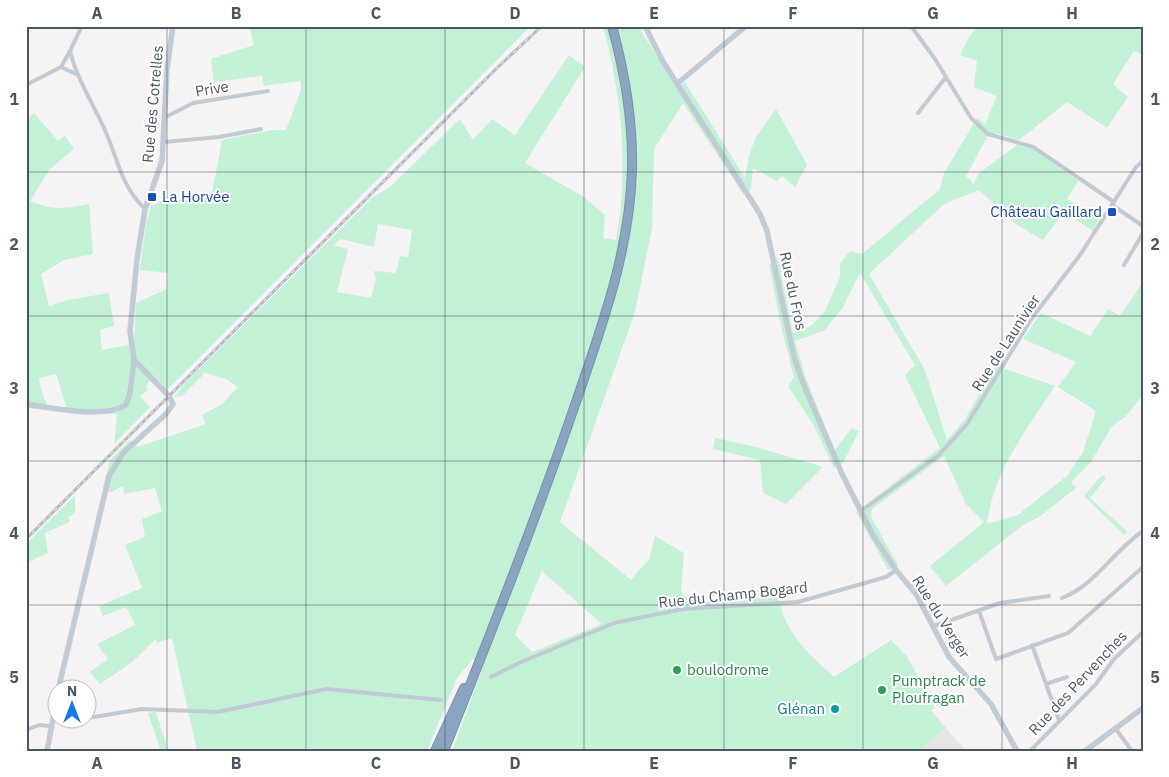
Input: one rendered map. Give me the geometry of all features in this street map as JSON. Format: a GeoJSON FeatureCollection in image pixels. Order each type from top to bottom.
{"type":"FeatureCollection","features":[{"type":"Feature","properties":{"kind":"highway"},"geometry":{"type":"LineString","coordinates":[[444,751],[547,488],[608,307],[622,256],[632,169],[630,118],[623,70],[612,26]]}},
{"type":"Feature","properties":{"kind":"highway"},"geometry":{"type":"LineString","coordinates":[[435,751],[479,658]]}},
{"type":"Feature","properties":{"kind":"street"},"geometry":{"type":"LineString","coordinates":[[27,83],[61,66],[82,26]]}},
{"type":"Feature","properties":{"kind":"street","name":"Rue des Cotrelles"},"geometry":{"type":"LineString","coordinates":[[26,404],[91,411],[121,408],[126,405],[130,393],[134,360],[130,330],[137,259],[145,209],[162,161],[167,69],[174,26]]}},
{"type":"Feature","properties":{"kind":"street","name":"Rue du Fros"},"geometry":{"type":"LineString","coordinates":[[645,26],[662,60],[678,82],[760,214],[767,231],[794,357],[803,383],[842,474],[861,511],[896,570]]}},
{"type":"Feature","properties":{"kind":"street"},"geometry":{"type":"LineString","coordinates":[[678,82],[746,26]]}},
{"type":"Feature","properties":{"kind":"street"},"geometry":{"type":"LineString","coordinates":[[911,26],[971,118],[988,134],[1033,146],[1143,226]]}},
{"type":"Feature","properties":{"kind":"street"},"geometry":{"type":"LineString","coordinates":[[70,51],[76,74],[107,134],[126,188],[132,197],[145,209]]}},
{"type":"Feature","properties":{"kind":"street"},"geometry":{"type":"LineString","coordinates":[[61,66],[76,74]]}},
{"type":"Feature","properties":{"kind":"street"},"geometry":{"type":"LineString","coordinates":[[918,113],[946,77]]}},
{"type":"Feature","properties":{"kind":"street","name":"Prive"},"geometry":{"type":"LineString","coordinates":[[164,118],[193,103],[268,91]]}},
{"type":"Feature","properties":{"kind":"street"},"geometry":{"type":"LineString","coordinates":[[164,142],[219,137],[261,129]]}},
{"type":"Feature","properties":{"kind":"street","name":"Rue de Launivier"},"geometry":{"type":"LineString","coordinates":[[861,511],[940,455],[967,424],[1032,318],[1080,255],[1136,167],[1143,161]]}},
{"type":"Feature","properties":{"kind":"street"},"geometry":{"type":"LineString","coordinates":[[1124,266],[1143,233]]}},
{"type":"Feature","properties":{"kind":"street"},"geometry":{"type":"LineString","coordinates":[[61,680],[109,476],[123,453],[167,413],[173,402],[134,360]]}},
{"type":"Feature","properties":{"kind":"street"},"geometry":{"type":"LineString","coordinates":[[1062,598],[1086,585],[1125,542],[1143,531]]}},
{"type":"Feature","properties":{"kind":"street"},"geometry":{"type":"LineString","coordinates":[[979,611],[996,659],[1075,628],[1143,566]]}},
{"type":"Feature","properties":{"kind":"street","name":"Rue du Verger"},"geometry":{"type":"LineString","coordinates":[[896,570],[916,594],[949,657],[991,704],[1017,751]]}},
{"type":"Feature","properties":{"kind":"street","name":"Rue du Champ Bogard"},"geometry":{"type":"LineString","coordinates":[[490,677],[614,623],[684,609],[798,602],[886,577],[896,570]]}},
{"type":"Feature","properties":{"kind":"street"},"geometry":{"type":"LineString","coordinates":[[934,626],[1000,604],[1049,596]]}},
{"type":"Feature","properties":{"kind":"street","name":"Rue des Pervenches"},"geometry":{"type":"LineString","coordinates":[[1030,751],[1096,684],[1114,659],[1143,632]]}},
{"type":"Feature","properties":{"kind":"street"},"geometry":{"type":"LineString","coordinates":[[1032,645],[1059,720]]}},
{"type":"Feature","properties":{"kind":"street"},"geometry":{"type":"LineString","coordinates":[[1046,684],[1067,677]]}},
{"type":"Feature","properties":{"kind":"street"},"geometry":{"type":"LineString","coordinates":[[98,716],[142,709],[218,712],[326,689],[441,700]]}},
{"type":"Feature","properties":{"kind":"street"},"geometry":{"type":"LineString","coordinates":[[1085,751],[1143,708]]}},
{"type":"Feature","properties":{"kind":"street"},"geometry":{"type":"LineString","coordinates":[[26,730],[39,725],[48,726]]}},
{"type":"Feature","properties":{"kind":"street"},"geometry":{"type":"LineString","coordinates":[[1115,728],[1132,751]]}},
{"type":"Feature","properties":{"kind":"street"},"geometry":{"type":"LineString","coordinates":[[47,751],[50,730]]}},
{"type":"Feature","properties":{"kind":"shaded area"},"geometry":{"type":"Polygon","coordinates":[[[946,728],[966,751],[918,751],[946,728]]]}},
{"type":"Feature","properties":{"kind":"green space"},"geometry":{"type":"Polygon","coordinates":[[[249,26],[531,26],[167,390],[154,376],[146,386],[148,390],[140,396],[150,407],[114,444],[117,414],[68,412],[56,374],[39,378],[41,390],[49,410],[26,408],[26,120],[34,113],[58,141],[65,136],[74,149],[50,169],[30,201],[52,208],[89,204],[93,254],[64,260],[41,274],[49,306],[68,300],[109,293],[114,326],[100,330],[102,350],[134,344],[136,303],[167,289],[168,273],[140,270],[146,223],[151,206],[164,201],[211,199],[222,140],[272,130],[286,130],[301,90],[301,81],[264,86],[262,76],[214,82],[211,59],[254,45],[249,26]]]}},
{"type":"Feature","properties":{"kind":"green space"},"geometry":{"type":"Polygon","coordinates":[[[603,26],[644,26],[641,31],[677,89],[685,82],[745,178],[749,156],[756,137],[776,109],[807,165],[795,187],[782,176],[777,181],[753,168],[751,188],[744,195],[683,103],[654,149],[652,228],[635,312],[560,522],[631,580],[649,559],[655,536],[684,553],[681,592],[692,603],[777,597],[791,631],[814,658],[834,677],[891,640],[906,655],[935,708],[931,710],[946,728],[918,751],[452,751],[484,664],[473,659],[457,678],[427,751],[197,751],[172,638],[157,643],[156,639],[131,663],[100,684],[90,672],[108,659],[97,644],[135,625],[126,607],[103,616],[99,606],[142,588],[125,545],[145,537],[142,519],[162,511],[155,488],[124,494],[123,486],[111,492],[103,490],[110,460],[130,440],[137,447],[206,424],[202,415],[222,404],[238,387],[226,379],[205,373],[182,396],[174,397],[186,382],[373,197],[390,187],[460,119],[473,140],[492,119],[515,135],[569,55],[585,67],[525,163],[584,197],[605,215],[603,238],[616,240],[620,214],[623,160],[622,133],[615,78],[603,26]],[[378,224],[374,247],[341,239],[333,245],[348,249],[337,292],[371,298],[376,280],[374,271],[396,273],[400,256],[408,257],[412,230],[378,224]],[[542,571],[515,635],[532,652],[602,624],[542,571]]]}},
{"type":"Feature","properties":{"kind":"green space"},"geometry":{"type":"Polygon","coordinates":[[[978,26],[1143,26],[1143,55],[1134,51],[1113,84],[1128,97],[1107,128],[1067,102],[1019,140],[995,133],[987,137],[966,176],[974,184],[978,174],[1017,145],[1034,150],[1078,181],[1067,199],[1099,219],[1093,231],[1064,212],[1043,240],[1014,223],[979,190],[944,204],[869,274],[925,370],[947,440],[965,419],[996,366],[1055,386],[1023,435],[1004,469],[990,505],[987,524],[1018,515],[1068,475],[1083,452],[1096,411],[1058,387],[1076,362],[1023,339],[1041,313],[1090,336],[1108,309],[1120,316],[1143,282],[1143,395],[1125,417],[1112,426],[1091,462],[1071,482],[1076,488],[1039,517],[1023,525],[946,586],[930,566],[984,522],[966,504],[944,456],[872,509],[871,517],[898,565],[888,570],[856,512],[940,448],[905,375],[915,365],[860,273],[843,307],[825,330],[795,341],[806,379],[835,450],[852,428],[859,431],[843,463],[834,468],[814,426],[788,386],[794,377],[769,265],[778,258],[793,333],[811,326],[825,311],[840,277],[840,264],[850,251],[862,254],[940,189],[944,173],[977,118],[985,124],[997,96],[974,87],[977,61],[960,55],[969,37],[978,26]]]}},
{"type":"Feature","properties":{"kind":"green space"},"geometry":{"type":"Polygon","coordinates":[[[715,438],[756,447],[823,467],[786,504],[763,493],[760,460],[713,449],[715,438]]]}},
{"type":"Feature","properties":{"kind":"green space"},"geometry":{"type":"Polygon","coordinates":[[[1102,475],[1106,478],[1090,498],[1128,532],[1124,535],[1084,496],[1102,475]]]}},
{"type":"Feature","properties":{"kind":"green space"},"geometry":{"type":"Polygon","coordinates":[[[75,495],[75,513],[68,517],[70,522],[45,533],[48,553],[26,563],[26,544],[75,495]]]}},
{"type":"Feature","properties":{"kind":"green space"},"geometry":{"type":"Polygon","coordinates":[[[156,712],[168,751],[161,751],[148,713],[156,712]]]}},
{"type":"Feature","properties":{"kind":"railway"},"geometry":{"type":"LineString","coordinates":[[26,539],[499,66],[542,26]]}},
{"type":"Feature","properties":{"kind":"place","name":"La Horvée"},"geometry":{"type":"Point","coordinates":[152,197]}},
{"type":"Feature","properties":{"kind":"place","name":"Château Gaillard"},"geometry":{"type":"Point","coordinates":[1112,212]}},
{"type":"Feature","properties":{"kind":"place","name":"boulodrome"},"geometry":{"type":"Point","coordinates":[677,670]}},
{"type":"Feature","properties":{"kind":"place","name":"Pumptrack de Ploufragan"},"geometry":{"type":"Point","coordinates":[882,690]}},
{"type":"Feature","properties":{"kind":"place","name":"Glénan"},"geometry":{"type":"Point","coordinates":[835,709]}}]}
